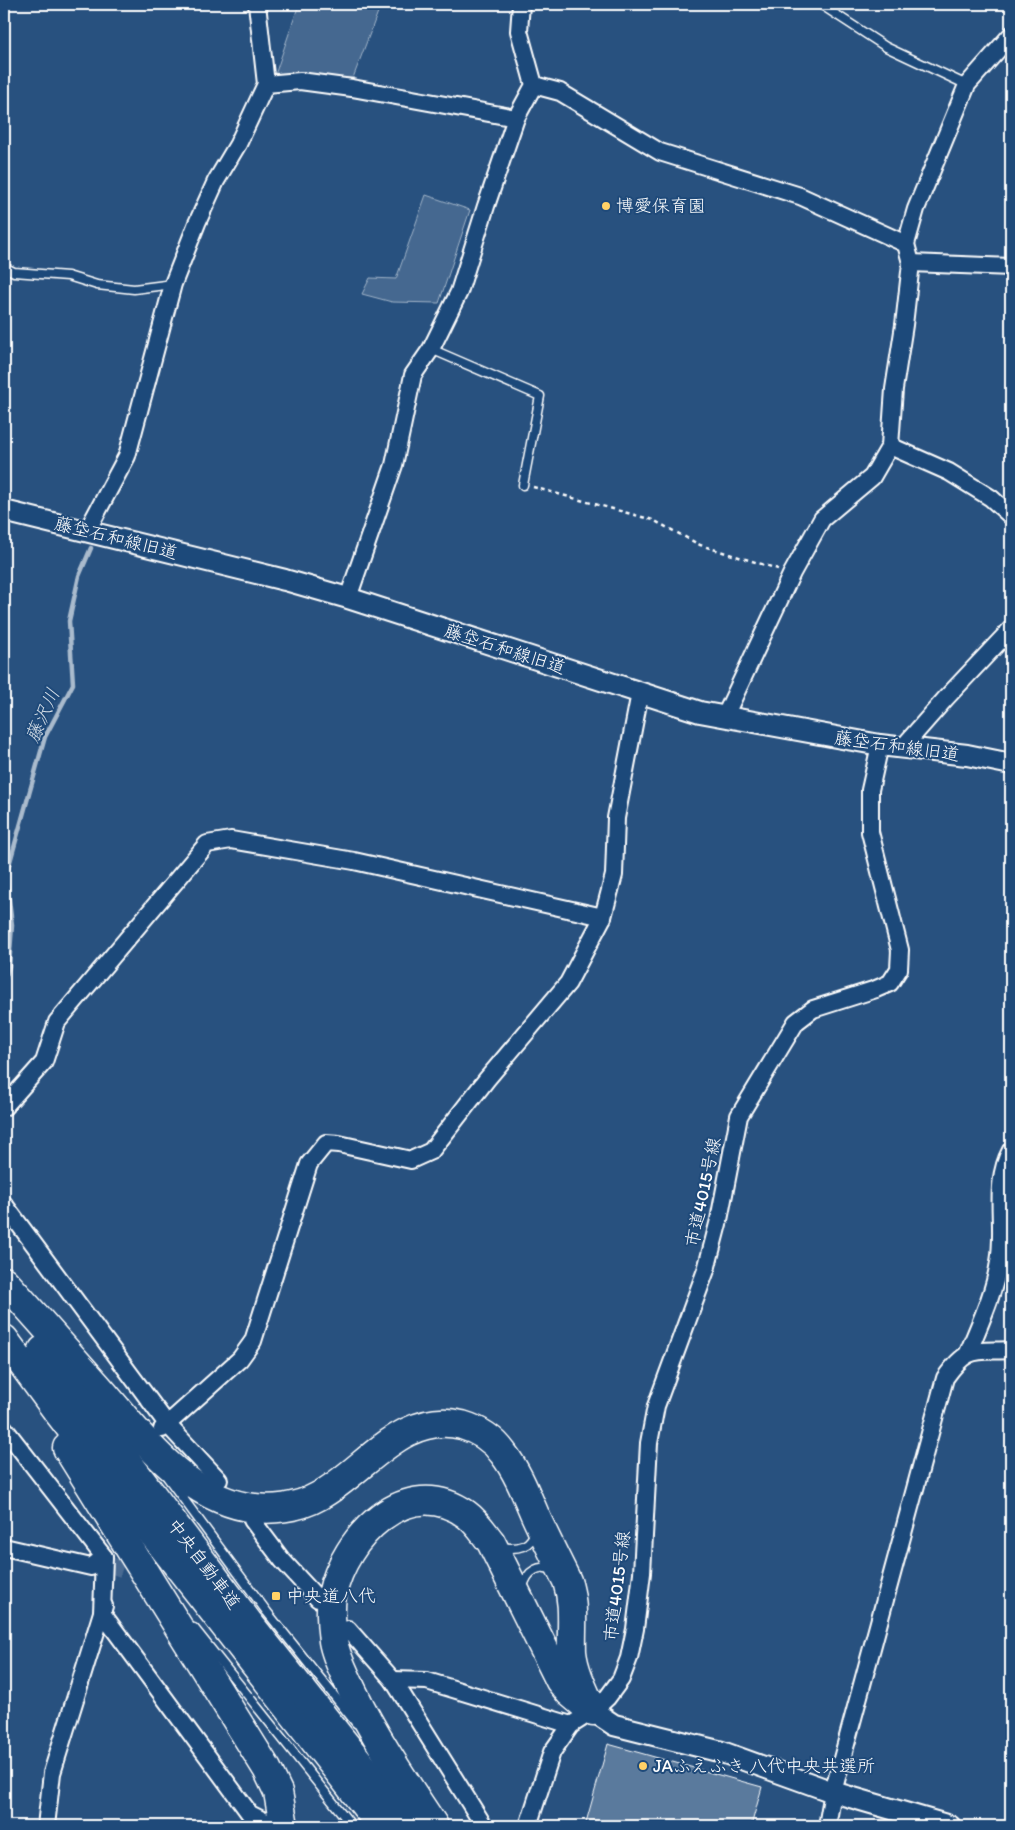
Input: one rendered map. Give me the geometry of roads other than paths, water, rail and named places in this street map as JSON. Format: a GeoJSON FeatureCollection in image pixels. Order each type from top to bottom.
{"type":"FeatureCollection","features":[{"type":"Feature","properties":{"kind":"highway"},"geometry":{"type":"LineString","coordinates":[[4,1281],[158,1431],[174,1471],[220,1499],[248,1507],[273,1509],[295,1506],[317,1498],[341,1484],[392,1440],[412,1428],[432,1423],[452,1422],[472,1428],[489,1437],[503,1453],[515,1473],[572,1595],[572,1654],[577,1674],[582,1718]]}},
{"type":"Feature","properties":{"kind":"highway","name":"中央自動車道"},"geometry":{"type":"LineString","coordinates":[[4,1296],[248,1622],[410,1826]]}},
{"type":"Feature","properties":{"kind":"highway","name":"中央自動車道"},"geometry":{"type":"LineString","coordinates":[[4,1339],[105,1473],[381,1826]]}},
{"type":"Feature","properties":{"kind":"highway"},"geometry":{"type":"LineString","coordinates":[[4,1354],[49,1419],[267,1769],[278,1792],[263,1822]]}},
{"type":"Feature","properties":{"kind":"highway"},"geometry":{"type":"LineString","coordinates":[[434,1826],[366,1718],[340,1665],[334,1643],[331,1620],[332,1596],[338,1576],[356,1540],[383,1515],[398,1507],[415,1502],[433,1502],[450,1505],[478,1525],[491,1542],[560,1681],[569,1692],[582,1718]]}},
{"type":"Feature","properties":{"kind":"street"},"geometry":{"type":"LineString","coordinates":[[87,531],[128,456],[173,284],[216,181],[238,144],[266,84],[257,4]]}},
{"type":"Feature","properties":{"kind":"street"},"geometry":{"type":"LineString","coordinates":[[348,598],[394,465],[413,375],[431,349],[459,292],[516,118],[534,85],[519,31],[521,4]]}},
{"type":"Feature","properties":{"kind":"street"},"geometry":{"type":"LineString","coordinates":[[724,718],[792,573],[822,519],[872,477],[890,446],[894,389],[911,263],[906,244],[916,209],[967,85],[1011,35]]}},
{"type":"Feature","properties":{"kind":"street"},"geometry":{"type":"LineString","coordinates":[[266,84],[300,81],[352,88],[516,118]]}},
{"type":"Feature","properties":{"kind":"street"},"geometry":{"type":"LineString","coordinates":[[534,85],[560,92],[660,152],[800,196],[906,244]]}},
{"type":"Feature","properties":{"kind":"street"},"geometry":{"type":"LineString","coordinates":[[911,263],[1011,267]]}},
{"type":"Feature","properties":{"kind":"street"},"geometry":{"type":"LineString","coordinates":[[890,446],[949,472],[992,498],[1011,516]]}},
{"type":"Feature","properties":{"kind":"street","name":"藤垈石和線旧道"},"geometry":{"type":"LineString","coordinates":[[4,511],[284,580],[348,598],[700,712],[724,718],[880,745],[967,755],[1011,764]]}},
{"type":"Feature","properties":{"kind":"street"},"geometry":{"type":"LineString","coordinates":[[903,747],[1011,629]]}},
{"type":"Feature","properties":{"kind":"street"},"geometry":{"type":"LineString","coordinates":[[158,1431],[240,1359],[252,1341],[309,1164],[326,1143],[339,1144],[411,1160],[431,1151],[487,1079],[568,983],[603,917],[614,875],[616,818],[640,693]]}},
{"type":"Feature","properties":{"kind":"street","name":"市道4015号線"},"geometry":{"type":"LineString","coordinates":[[528,1826],[552,1752],[582,1718],[607,1698],[621,1679],[629,1658],[635,1629],[642,1573],[649,1443],[656,1406],[706,1270],[719,1220],[740,1116],[796,1022],[813,1009],[890,983],[899,969],[900,950],[870,832],[870,790],[880,745]]}},
{"type":"Feature","properties":{"kind":"street"},"geometry":{"type":"LineString","coordinates":[[4,1106],[44,1062],[57,1022],[207,844],[231,840],[354,861],[603,917]]}},
{"type":"Feature","properties":{"kind":"street"},"geometry":{"type":"LineString","coordinates":[[968,1353],[989,1302],[999,1263],[1002,1242],[1000,1187],[1005,1162],[1011,1150]]}},
{"type":"Feature","properties":{"kind":"street"},"geometry":{"type":"LineString","coordinates":[[4,1204],[158,1431],[219,1480]]}},
{"type":"Feature","properties":{"kind":"street"},"geometry":{"type":"LineString","coordinates":[[827,1826],[833,1792],[945,1378],[955,1363],[968,1353],[981,1350],[1011,1350]]}},
{"type":"Feature","properties":{"kind":"street"},"geometry":{"type":"LineString","coordinates":[[4,1428],[104,1557],[102,1613],[263,1822]]}},
{"type":"Feature","properties":{"kind":"street"},"geometry":{"type":"LineString","coordinates":[[252,1520],[282,1560],[318,1598]]}},
{"type":"Feature","properties":{"kind":"street"},"geometry":{"type":"LineString","coordinates":[[4,1546],[91,1567],[104,1557]]}},
{"type":"Feature","properties":{"kind":"street"},"geometry":{"type":"LineString","coordinates":[[46,1826],[52,1773],[102,1613],[112,1574]]}},
{"type":"Feature","properties":{"kind":"street"},"geometry":{"type":"LineString","coordinates":[[348,1629],[393,1680],[484,1826]]}},
{"type":"Feature","properties":{"kind":"street"},"geometry":{"type":"LineString","coordinates":[[393,1680],[427,1681],[614,1724],[722,1752],[833,1792],[950,1826]]}},
{"type":"Feature","properties":{"kind":"lane"},"geometry":{"type":"LineString","coordinates":[[820,4],[886,47],[967,85]]}},
{"type":"Feature","properties":{"kind":"lane"},"geometry":{"type":"LineString","coordinates":[[4,267],[14,272],[68,276],[97,285],[134,290],[173,284]]}},
{"type":"Feature","properties":{"kind":"lane"},"geometry":{"type":"LineString","coordinates":[[431,349],[540,396],[523,485]]}},
{"type":"Feature","properties":{"kind":"lane"},"geometry":{"type":"LineString","coordinates":[[158,1431],[176,1490],[267,1612],[349,1715],[395,1766]]}},
{"type":"Feature","properties":{"kind":"lane"},"geometry":{"type":"LineString","coordinates":[[491,1542],[513,1549],[522,1548],[529,1543],[534,1534],[536,1518]]}},
{"type":"Feature","properties":{"kind":"lane"},"geometry":{"type":"LineString","coordinates":[[136,1561],[174,1604]]}},
{"type":"Feature","properties":{"kind":"lane"},"geometry":{"type":"LineString","coordinates":[[523,1604],[522,1587],[525,1577],[532,1570],[540,1568],[550,1569],[567,1581]]}},
{"type":"Feature","properties":{"kind":"lane"},"geometry":{"type":"LineString","coordinates":[[187,1618],[352,1826]]}},
{"type":"Feature","properties":{"kind":"waterway","name":"藤沢川"},"geometry":{"type":"LineString","coordinates":[[4,982],[9,966],[12,925],[6,876],[45,737],[73,684],[69,621],[79,576],[91,548]]}},
{"type":"Feature","properties":{"kind":"tunnel"},"geometry":{"type":"LineString","coordinates":[[112,1574],[126,1535]]}},
{"type":"Feature","properties":{"kind":"place","name":"博愛保育園"},"geometry":{"type":"Point","coordinates":[606,206]}},
{"type":"Feature","properties":{"kind":"place","name":"中央道八代"},"geometry":{"type":"Point","coordinates":[276,1596]}},
{"type":"Feature","properties":{"kind":"place","name":"JAふえふき 八代中央共選所"},"geometry":{"type":"Point","coordinates":[643,1766]}}]}
